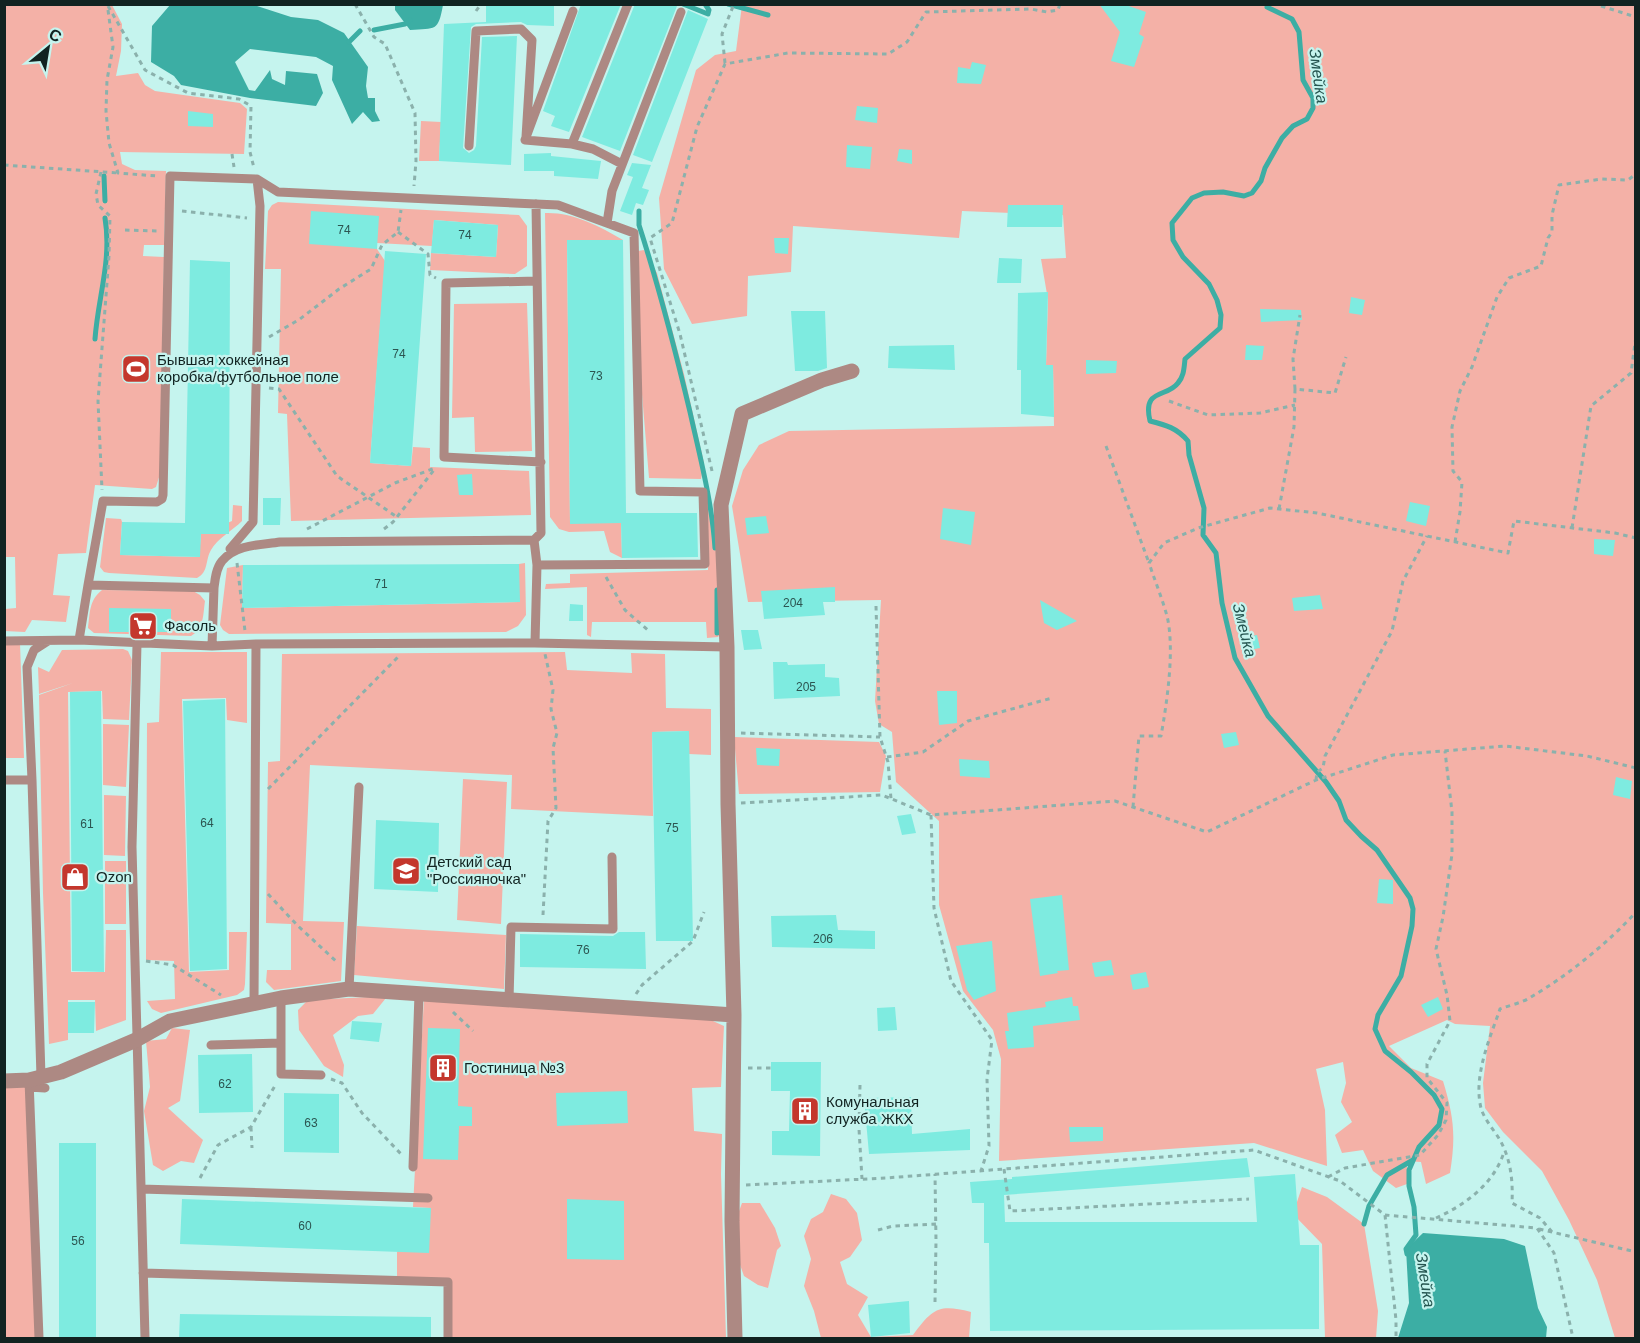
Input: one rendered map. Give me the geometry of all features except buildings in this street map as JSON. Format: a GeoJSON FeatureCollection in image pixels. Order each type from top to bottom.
{"type":"FeatureCollection","features":[{"type":"Feature","properties":{"kind":"street"},"geometry":{"type":"LineString","coordinates":[[735,1338],[732,1186],[734,1015],[728,804],[727,647],[721,505],[742,414],[822,380],[852,371]]}},
{"type":"Feature","properties":{"kind":"street"},"geometry":{"type":"LineString","coordinates":[[4,1081],[36,1083],[136,1040],[170,1021],[349,983],[419,994],[734,1015]]}},
{"type":"Feature","properties":{"kind":"lane"},"geometry":{"type":"LineString","coordinates":[[572,144],[628,4]]}},
{"type":"Feature","properties":{"kind":"lane"},"geometry":{"type":"LineString","coordinates":[[526,137],[573,11]]}},
{"type":"Feature","properties":{"kind":"lane"},"geometry":{"type":"LineString","coordinates":[[607,223],[612,191],[681,12]]}},
{"type":"Feature","properties":{"kind":"lane"},"geometry":{"type":"LineString","coordinates":[[469,146],[476,31],[521,29],[532,40],[525,140],[572,144],[593,149],[622,164]]}},
{"type":"Feature","properties":{"kind":"lane"},"geometry":{"type":"LineString","coordinates":[[79,640],[103,501],[152,503],[162,499],[170,176],[257,179],[278,192]]}},
{"type":"Feature","properties":{"kind":"lane"},"geometry":{"type":"LineString","coordinates":[[212,646],[216,573],[221,561],[253,522],[260,206],[257,179]]}},
{"type":"Feature","properties":{"kind":"lane"},"geometry":{"type":"LineString","coordinates":[[260,206],[262,199],[268,194],[278,192],[558,205],[634,233],[640,492],[704,492],[705,564],[537,565]]}},
{"type":"Feature","properties":{"kind":"lane"},"geometry":{"type":"LineString","coordinates":[[221,561],[241,548],[280,543],[534,540],[541,533],[536,204]]}},
{"type":"Feature","properties":{"kind":"lane"},"geometry":{"type":"LineString","coordinates":[[537,281],[446,283],[444,457],[540,462]]}},
{"type":"Feature","properties":{"kind":"lane"},"geometry":{"type":"LineString","coordinates":[[534,540],[539,643]]}},
{"type":"Feature","properties":{"kind":"lane"},"geometry":{"type":"LineString","coordinates":[[88,585],[214,588]]}},
{"type":"Feature","properties":{"kind":"lane"},"geometry":{"type":"LineString","coordinates":[[4,640],[48,642],[79,640],[212,646],[539,643],[727,647]]}},
{"type":"Feature","properties":{"kind":"lane"},"geometry":{"type":"LineString","coordinates":[[27,641],[33,780],[39,1338]]}},
{"type":"Feature","properties":{"kind":"lane"},"geometry":{"type":"LineString","coordinates":[[27,667],[34,650],[48,642]]}},
{"type":"Feature","properties":{"kind":"lane"},"geometry":{"type":"LineString","coordinates":[[137,644],[132,847],[145,1338]]}},
{"type":"Feature","properties":{"kind":"lane"},"geometry":{"type":"LineString","coordinates":[[254,1005],[256,644]]}},
{"type":"Feature","properties":{"kind":"lane"},"geometry":{"type":"LineString","coordinates":[[4,780],[33,780]]}},
{"type":"Feature","properties":{"kind":"lane"},"geometry":{"type":"LineString","coordinates":[[349,983],[359,787]]}},
{"type":"Feature","properties":{"kind":"lane"},"geometry":{"type":"LineString","coordinates":[[509,1000],[511,927],[613,929],[612,857]]}},
{"type":"Feature","properties":{"kind":"lane"},"geometry":{"type":"LineString","coordinates":[[413,1167],[419,994]]}},
{"type":"Feature","properties":{"kind":"lane"},"geometry":{"type":"LineString","coordinates":[[281,998],[281,1074],[321,1075]]}},
{"type":"Feature","properties":{"kind":"lane"},"geometry":{"type":"LineString","coordinates":[[211,1045],[281,1043]]}},
{"type":"Feature","properties":{"kind":"lane"},"geometry":{"type":"LineString","coordinates":[[141,1189],[428,1198]]}},
{"type":"Feature","properties":{"kind":"lane"},"geometry":{"type":"LineString","coordinates":[[143,1273],[448,1282],[448,1338]]}},
{"type":"Feature","properties":{"kind":"path"},"geometry":{"type":"LineString","coordinates":[[355,4],[374,37],[385,44],[415,112],[416,161],[413,200]]}},
{"type":"Feature","properties":{"kind":"path"},"geometry":{"type":"LineString","coordinates":[[476,11],[481,4]]}},
{"type":"Feature","properties":{"kind":"path"},"geometry":{"type":"LineString","coordinates":[[725,63],[788,52],[888,54],[907,42],[926,12],[1031,9],[1047,12],[1058,10],[1060,4]]}},
{"type":"Feature","properties":{"kind":"path"},"geometry":{"type":"LineString","coordinates":[[107,5],[112,47],[107,80],[106,111],[109,143],[118,173]]}},
{"type":"Feature","properties":{"kind":"path"},"geometry":{"type":"LineString","coordinates":[[107,5],[145,70],[188,93],[239,99],[251,106],[250,152],[257,179]]}},
{"type":"Feature","properties":{"kind":"path"},"geometry":{"type":"LineString","coordinates":[[712,474],[680,334],[650,237],[672,223],[698,127],[725,63],[722,34],[734,5]]}},
{"type":"Feature","properties":{"kind":"path"},"geometry":{"type":"LineString","coordinates":[[1601,6],[1635,16]]}},
{"type":"Feature","properties":{"kind":"path"},"geometry":{"type":"LineString","coordinates":[[4,165],[170,176]]}},
{"type":"Feature","properties":{"kind":"path"},"geometry":{"type":"LineString","coordinates":[[100,172],[96,194],[98,206],[110,216],[98,401],[103,501]]}},
{"type":"Feature","properties":{"kind":"path"},"geometry":{"type":"LineString","coordinates":[[1455,542],[1462,482],[1453,471],[1452,427],[1460,391],[1473,368],[1497,297],[1509,278],[1541,266],[1548,238],[1552,232],[1552,214],[1559,185],[1602,179],[1628,180],[1635,174]]}},
{"type":"Feature","properties":{"kind":"path"},"geometry":{"type":"LineString","coordinates":[[257,344],[300,320],[339,289],[371,269],[382,245],[398,232],[402,199]]}},
{"type":"Feature","properties":{"kind":"path"},"geometry":{"type":"LineString","coordinates":[[169,209],[251,219]]}},
{"type":"Feature","properties":{"kind":"path"},"geometry":{"type":"LineString","coordinates":[[125,230],[168,231]]}},
{"type":"Feature","properties":{"kind":"path"},"geometry":{"type":"LineString","coordinates":[[398,232],[428,254],[430,274],[446,283]]}},
{"type":"Feature","properties":{"kind":"path"},"geometry":{"type":"LineString","coordinates":[[1279,509],[1294,427],[1293,359],[1300,315]]}},
{"type":"Feature","properties":{"kind":"path"},"geometry":{"type":"LineString","coordinates":[[1572,528],[1591,406],[1633,373],[1635,336]]}},
{"type":"Feature","properties":{"kind":"path"},"geometry":{"type":"LineString","coordinates":[[1295,390],[1335,393],[1346,357]]}},
{"type":"Feature","properties":{"kind":"path"},"geometry":{"type":"LineString","coordinates":[[279,389],[337,476],[397,518]]}},
{"type":"Feature","properties":{"kind":"path"},"geometry":{"type":"LineString","coordinates":[[1169,401],[1208,415],[1260,413],[1294,405]]}},
{"type":"Feature","properties":{"kind":"path"},"geometry":{"type":"LineString","coordinates":[[1106,446],[1167,618],[1168,702],[1161,736],[1139,736],[1133,807]]}},
{"type":"Feature","properties":{"kind":"path"},"geometry":{"type":"LineString","coordinates":[[368,542],[397,518],[444,457]]}},
{"type":"Feature","properties":{"kind":"path"},"geometry":{"type":"LineString","coordinates":[[280,543],[395,483],[435,468]]}},
{"type":"Feature","properties":{"kind":"path"},"geometry":{"type":"LineString","coordinates":[[1149,563],[1164,543],[1198,528],[1270,508],[1317,513],[1508,553],[1514,521],[1615,533],[1635,538]]}},
{"type":"Feature","properties":{"kind":"path"},"geometry":{"type":"LineString","coordinates":[[1316,780],[1317,772],[1323,768],[1325,756],[1392,631],[1403,581],[1427,536]]}},
{"type":"Feature","properties":{"kind":"path"},"geometry":{"type":"LineString","coordinates":[[237,558],[245,633]]}},
{"type":"Feature","properties":{"kind":"path"},"geometry":{"type":"LineString","coordinates":[[599,565],[625,610],[666,646]]}},
{"type":"Feature","properties":{"kind":"path"},"geometry":{"type":"LineString","coordinates":[[876,606],[880,737],[886,757],[891,799]]}},
{"type":"Feature","properties":{"kind":"path"},"geometry":{"type":"LineString","coordinates":[[539,643],[553,690],[551,709],[557,733],[553,748],[556,808],[548,821],[543,927]]}},
{"type":"Feature","properties":{"kind":"path"},"geometry":{"type":"LineString","coordinates":[[255,803],[399,657]]}},
{"type":"Feature","properties":{"kind":"path"},"geometry":{"type":"LineString","coordinates":[[886,757],[923,752],[968,721],[1052,698]]}},
{"type":"Feature","properties":{"kind":"path"},"geometry":{"type":"LineString","coordinates":[[727,733],[880,737]]}},
{"type":"Feature","properties":{"kind":"path"},"geometry":{"type":"LineString","coordinates":[[728,804],[882,795],[931,815],[1115,801],[1207,832],[1316,780],[1393,755],[1505,746],[1587,756],[1635,768]]}},
{"type":"Feature","properties":{"kind":"path"},"geometry":{"type":"LineString","coordinates":[[1328,1177],[1345,1168],[1420,1155],[1438,1135],[1446,1120],[1447,1103],[1427,1078],[1427,1064],[1450,1021],[1448,995],[1436,949],[1452,854],[1452,812],[1445,751]]}},
{"type":"Feature","properties":{"kind":"path"},"geometry":{"type":"LineString","coordinates":[[931,815],[934,908],[951,981],[992,1040],[987,1079],[990,1146],[981,1170]]}},
{"type":"Feature","properties":{"kind":"path"},"geometry":{"type":"LineString","coordinates":[[255,879],[297,925],[344,968],[349,983]]}},
{"type":"Feature","properties":{"kind":"path"},"geometry":{"type":"LineString","coordinates":[[628,1008],[642,985],[693,941],[704,912]]}},
{"type":"Feature","properties":{"kind":"path"},"geometry":{"type":"LineString","coordinates":[[1552,1232],[1540,1218],[1512,1203],[1513,1178],[1502,1143],[1481,1109],[1479,1083],[1490,1037],[1500,1009],[1529,999],[1559,978],[1594,951],[1635,912]]}},
{"type":"Feature","properties":{"kind":"path"},"geometry":{"type":"LineString","coordinates":[[134,958],[173,965],[228,1000]]}},
{"type":"Feature","properties":{"kind":"path"},"geometry":{"type":"LineString","coordinates":[[734,1068],[771,1068]]}},
{"type":"Feature","properties":{"kind":"path"},"geometry":{"type":"LineString","coordinates":[[252,1148],[251,1127],[281,1074]]}},
{"type":"Feature","properties":{"kind":"path"},"geometry":{"type":"LineString","coordinates":[[321,1075],[342,1083],[362,1113],[413,1167]]}},
{"type":"Feature","properties":{"kind":"path"},"geometry":{"type":"LineString","coordinates":[[860,1085],[859,1129],[862,1179]]}},
{"type":"Feature","properties":{"kind":"path"},"geometry":{"type":"LineString","coordinates":[[192,1191],[218,1144],[251,1127]]}},
{"type":"Feature","properties":{"kind":"path"},"geometry":{"type":"LineString","coordinates":[[732,1186],[935,1174],[1254,1150],[1340,1181],[1385,1215],[1537,1228],[1635,1252]]}},
{"type":"Feature","properties":{"kind":"path"},"geometry":{"type":"LineString","coordinates":[[1434,1219],[1458,1208],[1478,1191],[1499,1169],[1504,1152]]}},
{"type":"Feature","properties":{"kind":"path"},"geometry":{"type":"LineString","coordinates":[[1004,1169],[1010,1211],[1249,1199]]}},
{"type":"Feature","properties":{"kind":"path"},"geometry":{"type":"LineString","coordinates":[[935,1174],[935,1302]]}},
{"type":"Feature","properties":{"kind":"path"},"geometry":{"type":"LineString","coordinates":[[1385,1215],[1396,1338]]}},
{"type":"Feature","properties":{"kind":"path"},"geometry":{"type":"LineString","coordinates":[[878,1230],[893,1226],[936,1224]]}},
{"type":"Feature","properties":{"kind":"path"},"geometry":{"type":"LineString","coordinates":[[1537,1228],[1554,1253],[1573,1338]]}},
{"type":"Feature","properties":{"kind":"shaded area"},"geometry":{"type":"Polygon","coordinates":[[[4,5],[112,5],[122,24],[121,51],[116,76],[138,73],[145,85],[155,91],[240,103],[247,109],[244,154],[120,152],[122,164],[135,170],[166,171],[164,245],[144,245],[143,256],[164,257],[160,474],[156,487],[152,489],[95,485],[86,553],[58,554],[53,595],[70,596],[66,622],[32,620],[25,632],[4,631],[5,609],[16,608],[15,557],[4,557],[4,5]]]}},
{"type":"Feature","properties":{"kind":"shaded area"},"geometry":{"type":"Polygon","coordinates":[[[742,5],[1635,5],[1635,1338],[1615,1338],[1597,1280],[1569,1220],[1542,1171],[1503,1132],[1485,1108],[1483,1083],[1490,1026],[1455,1024],[1447,1020],[1389,1046],[1411,1068],[1443,1081],[1447,1094],[1452,1116],[1453,1137],[1450,1173],[1426,1184],[1421,1162],[1407,1161],[1407,1184],[1396,1188],[1373,1171],[1363,1150],[1342,1153],[1335,1135],[1352,1122],[1341,1102],[1346,1083],[1343,1062],[1316,1069],[1325,1110],[1327,1166],[1254,1143],[999,1161],[1001,1059],[993,1030],[963,991],[939,905],[939,821],[896,782],[892,732],[879,724],[875,701],[881,600],[748,602],[732,506],[743,470],[759,445],[789,431],[1054,426],[1053,366],[1046,365],[1048,300],[1041,259],[1066,258],[1063,215],[962,211],[959,238],[793,226],[791,272],[748,276],[747,316],[692,324],[664,269],[659,198],[696,70],[715,55],[736,51],[742,5]]]}},
{"type":"Feature","properties":{"kind":"shaded area"},"geometry":{"type":"Polygon","coordinates":[[[421,121],[441,122],[439,161],[419,161],[421,121]]]}},
{"type":"Feature","properties":{"kind":"shaded area"},"geometry":{"type":"Polygon","coordinates":[[[278,202],[519,215],[527,226],[527,266],[515,274],[430,270],[431,253],[496,257],[498,225],[434,220],[432,246],[377,243],[377,249],[385,261],[370,463],[411,466],[413,447],[430,448],[430,467],[529,471],[531,515],[291,521],[287,414],[278,413],[281,269],[265,269],[268,211],[278,202]]]}},
{"type":"Feature","properties":{"kind":"shaded area"},"geometry":{"type":"Polygon","coordinates":[[[545,213],[576,217],[623,240],[567,241],[570,523],[621,523],[622,558],[610,552],[604,531],[569,532],[559,529],[550,517],[545,213]]]}},
{"type":"Feature","properties":{"kind":"shaded area"},"geometry":{"type":"Polygon","coordinates":[[[644,250],[657,273],[684,374],[704,463],[701,479],[649,478],[641,382],[638,251],[644,250]]]}},
{"type":"Feature","properties":{"kind":"shaded area"},"geometry":{"type":"Polygon","coordinates":[[[527,303],[532,451],[475,452],[474,417],[452,418],[454,304],[527,303]]]}},
{"type":"Feature","properties":{"kind":"shaded area"},"geometry":{"type":"Polygon","coordinates":[[[707,499],[717,525],[722,631],[718,637],[707,638],[706,622],[592,622],[591,637],[587,635],[587,587],[545,589],[546,584],[570,583],[570,574],[708,570],[707,499]]]}},
{"type":"Feature","properties":{"kind":"shaded area"},"geometry":{"type":"Polygon","coordinates":[[[233,505],[242,506],[242,521],[214,546],[203,572],[197,578],[109,573],[104,572],[100,567],[106,518],[121,519],[120,555],[199,557],[201,534],[232,521],[233,505]]]}},
{"type":"Feature","properties":{"kind":"shaded area"},"geometry":{"type":"Polygon","coordinates":[[[525,563],[526,615],[518,626],[506,632],[229,634],[220,625],[227,568],[243,565],[242,608],[519,602],[519,564],[525,563]]]}},
{"type":"Feature","properties":{"kind":"shaded area"},"geometry":{"type":"Polygon","coordinates":[[[102,590],[193,591],[205,601],[202,621],[198,630],[191,636],[94,633],[88,628],[90,612],[92,602],[102,590]]]}},
{"type":"Feature","properties":{"kind":"shaded area"},"geometry":{"type":"Polygon","coordinates":[[[5,643],[20,643],[24,758],[5,758],[5,643]]]}},
{"type":"Feature","properties":{"kind":"shaded area"},"geometry":{"type":"Polygon","coordinates":[[[123,649],[128,651],[132,660],[129,720],[103,719],[102,691],[68,692],[71,972],[105,972],[106,930],[126,930],[126,1020],[96,1031],[95,1000],[68,1000],[68,1040],[49,1044],[39,695],[73,683],[39,694],[38,667],[49,672],[62,650],[123,649]]]}},
{"type":"Feature","properties":{"kind":"shaded area"},"geometry":{"type":"Polygon","coordinates":[[[161,652],[247,652],[247,723],[227,720],[226,698],[182,699],[189,972],[229,970],[229,932],[247,932],[244,990],[237,995],[161,1013],[152,1009],[147,1001],[175,999],[174,961],[146,960],[147,723],[159,722],[161,652]]]}},
{"type":"Feature","properties":{"kind":"shaded area"},"geometry":{"type":"Polygon","coordinates":[[[565,652],[567,670],[632,673],[631,653],[665,654],[666,708],[711,709],[711,755],[689,754],[688,731],[652,732],[653,816],[511,809],[512,775],[310,765],[303,921],[344,922],[341,981],[274,990],[266,982],[267,970],[291,970],[291,924],[266,923],[268,762],[280,761],[282,654],[565,652]]]}},
{"type":"Feature","properties":{"kind":"shaded area"},"geometry":{"type":"Polygon","coordinates":[[[103,724],[129,725],[126,787],[103,785],[103,724]]]}},
{"type":"Feature","properties":{"kind":"shaded area"},"geometry":{"type":"Polygon","coordinates":[[[734,737],[879,742],[886,756],[880,792],[739,794],[734,737]]]}},
{"type":"Feature","properties":{"kind":"shaded area"},"geometry":{"type":"Polygon","coordinates":[[[463,779],[507,782],[501,924],[457,920],[463,779]]]}},
{"type":"Feature","properties":{"kind":"shaded area"},"geometry":{"type":"Polygon","coordinates":[[[104,795],[126,796],[125,856],[104,855],[104,795]]]}},
{"type":"Feature","properties":{"kind":"shaded area"},"geometry":{"type":"Polygon","coordinates":[[[105,861],[126,861],[126,924],[105,924],[105,861]]]}},
{"type":"Feature","properties":{"kind":"shaded area"},"geometry":{"type":"Polygon","coordinates":[[[357,926],[506,935],[504,989],[354,975],[357,926]]]}},
{"type":"Feature","properties":{"kind":"shaded area"},"geometry":{"type":"Polygon","coordinates":[[[386,998],[373,1014],[358,1016],[333,1035],[344,1065],[343,1077],[324,1066],[299,1030],[298,1010],[308,1000],[386,998]]]}},
{"type":"Feature","properties":{"kind":"shaded area"},"geometry":{"type":"Polygon","coordinates":[[[424,998],[704,1017],[724,1026],[721,1087],[692,1088],[694,1131],[722,1134],[726,1338],[448,1338],[448,1282],[397,1281],[397,1252],[431,1208],[413,1207],[424,998]]]}},
{"type":"Feature","properties":{"kind":"shaded area"},"geometry":{"type":"Polygon","coordinates":[[[172,1028],[190,1030],[180,1101],[168,1108],[203,1140],[194,1163],[181,1161],[163,1171],[153,1165],[144,1111],[150,1087],[146,1041],[166,1039],[172,1028]]]}},
{"type":"Feature","properties":{"kind":"shaded area"},"geometry":{"type":"Polygon","coordinates":[[[28,1081],[37,1338],[5,1338],[5,1082],[28,1081]]]}},
{"type":"Feature","properties":{"kind":"shaded area"},"geometry":{"type":"Polygon","coordinates":[[[1302,1187],[1327,1197],[1364,1224],[1378,1311],[1376,1338],[1325,1338],[1322,1244],[1293,1214],[1302,1187]]]}},
{"type":"Feature","properties":{"kind":"shaded area"},"geometry":{"type":"Polygon","coordinates":[[[831,1194],[846,1199],[857,1213],[862,1240],[850,1257],[840,1262],[847,1284],[868,1297],[858,1315],[871,1337],[913,1335],[937,1310],[951,1308],[971,1312],[969,1338],[821,1338],[804,1286],[811,1259],[804,1236],[811,1219],[823,1212],[831,1194]]]}},
{"type":"Feature","properties":{"kind":"shaded area"},"geometry":{"type":"Polygon","coordinates":[[[742,1203],[760,1203],[775,1228],[781,1246],[777,1250],[768,1288],[744,1276],[738,1259],[737,1217],[742,1203]]]}},
{"type":"Feature","properties":{"kind":"water"},"geometry":{"type":"Polygon","coordinates":[[[395,4],[443,5],[439,20],[434,27],[410,30],[395,10],[395,4]]]}},
{"type":"Feature","properties":{"kind":"water"},"geometry":{"type":"Polygon","coordinates":[[[170,5],[254,5],[291,17],[318,20],[344,33],[368,67],[366,86],[368,98],[375,98],[375,111],[380,121],[372,122],[363,112],[352,124],[332,80],[333,66],[316,57],[250,49],[235,62],[249,90],[255,91],[270,70],[272,79],[285,85],[286,71],[317,74],[323,93],[316,106],[250,98],[181,85],[174,76],[151,62],[152,26],[170,5]]]}},
{"type":"Feature","properties":{"kind":"water"},"geometry":{"type":"Polygon","coordinates":[[[1423,1233],[1504,1239],[1525,1246],[1538,1308],[1547,1327],[1546,1338],[1398,1338],[1409,1303],[1406,1249],[1423,1233]]]}},
{"type":"Feature","properties":{"kind":"waterway"},"geometry":{"type":"LineString","coordinates":[[683,4],[708,14],[709,10],[705,4]]}},
{"type":"Feature","properties":{"kind":"waterway"},"geometry":{"type":"LineString","coordinates":[[728,4],[768,15]]}},
{"type":"Feature","properties":{"kind":"waterway","name":"Змейка"},"geometry":{"type":"LineString","coordinates":[[1268,4],[1267,7],[1292,19],[1299,32],[1303,80],[1313,98],[1313,108],[1307,119],[1293,126],[1282,138],[1265,168],[1261,181],[1252,193],[1244,196],[1223,192],[1204,193],[1192,198],[1172,223],[1173,240],[1183,257],[1209,284],[1217,300],[1221,315],[1220,328],[1185,359],[1180,380],[1173,388],[1152,398],[1148,411],[1150,421],[1171,428],[1188,441],[1189,455],[1204,508],[1203,535],[1216,553],[1222,603],[1235,658],[1268,716],[1326,782],[1339,801],[1346,820],[1377,850],[1410,898],[1413,909],[1412,926],[1401,976],[1378,1015],[1375,1029],[1385,1051],[1434,1095],[1442,1109],[1439,1125],[1419,1147],[1409,1170],[1416,1235],[1406,1249],[1407,1254]]}},
{"type":"Feature","properties":{"kind":"waterway"},"geometry":{"type":"LineString","coordinates":[[374,30],[405,24],[410,20]]}},
{"type":"Feature","properties":{"kind":"waterway"},"geometry":{"type":"LineString","coordinates":[[349,42],[360,31]]}},
{"type":"Feature","properties":{"kind":"waterway"},"geometry":{"type":"LineString","coordinates":[[104,176],[105,201]]}},
{"type":"Feature","properties":{"kind":"waterway"},"geometry":{"type":"LineString","coordinates":[[639,211],[639,225],[666,318],[698,446],[715,548]]}},
{"type":"Feature","properties":{"kind":"waterway"},"geometry":{"type":"LineString","coordinates":[[95,339],[106,264],[105,218]]}},
{"type":"Feature","properties":{"kind":"waterway"},"geometry":{"type":"LineString","coordinates":[[717,590],[717,633]]}},
{"type":"Feature","properties":{"kind":"waterway"},"geometry":{"type":"LineString","coordinates":[[1364,1224],[1369,1206],[1387,1175],[1413,1160]]}},
{"type":"Feature","properties":{"kind":"place","name":"Бывшая хоккейная коробка/футбольное поле"},"geometry":{"type":"Point","coordinates":[136,369]}},
{"type":"Feature","properties":{"kind":"place","name":"Фасоль"},"geometry":{"type":"Point","coordinates":[143,626]}},
{"type":"Feature","properties":{"kind":"place","name":"Детский сад \"Россияночка\""},"geometry":{"type":"Point","coordinates":[406,871]}},
{"type":"Feature","properties":{"kind":"place","name":"Ozon"},"geometry":{"type":"Point","coordinates":[75,877]}},
{"type":"Feature","properties":{"kind":"place","name":"Гостиница №3"},"geometry":{"type":"Point","coordinates":[443,1068]}},
{"type":"Feature","properties":{"kind":"place","name":"Комунальная служба ЖКХ"},"geometry":{"type":"Point","coordinates":[805,1111]}}]}
